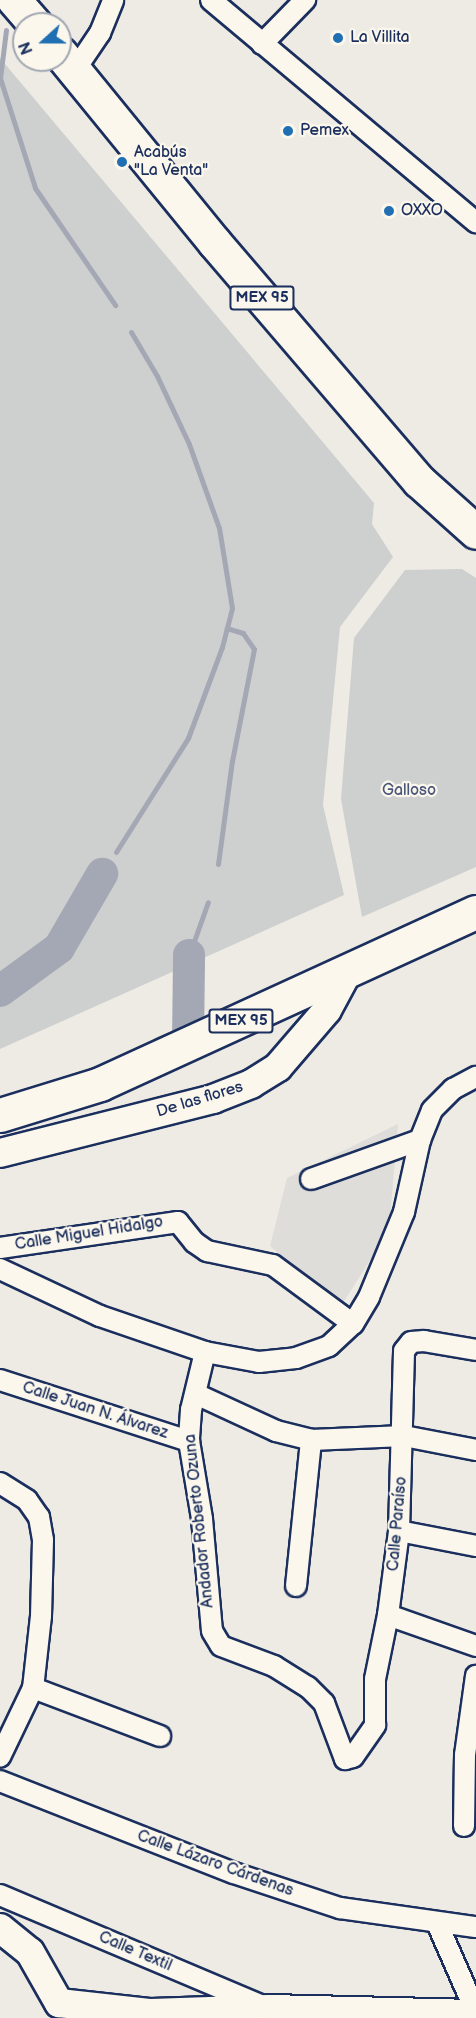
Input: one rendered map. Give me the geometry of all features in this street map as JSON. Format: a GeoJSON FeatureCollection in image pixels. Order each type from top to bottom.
{"type":"FeatureCollection","features":[{"type":"Feature","properties":{"kind":"highway"},"geometry":{"type":"LineString","coordinates":[[14,0],[24,12]]}},
{"type":"Feature","properties":{"kind":"highway","name":"MEX 95"},"geometry":{"type":"LineString","coordinates":[[72,68],[215,243],[419,481],[476,532]]}},
{"type":"Feature","properties":{"kind":"highway","name":"MEX 95"},"geometry":{"type":"LineString","coordinates":[[0,1115],[100,1084],[476,912]]}},
{"type":"Feature","properties":{"kind":"street"},"geometry":{"type":"LineString","coordinates":[[72,58],[100,33],[113,0]]}},
{"type":"Feature","properties":{"kind":"street"},"geometry":{"type":"LineString","coordinates":[[211,0],[476,222]]}},
{"type":"Feature","properties":{"kind":"street"},"geometry":{"type":"LineString","coordinates":[[262,44],[305,0]]}},
{"type":"Feature","properties":{"kind":"street","name":"De las flores"},"geometry":{"type":"LineString","coordinates":[[0,1153],[213,1099],[251,1084],[278,1067],[327,1010],[349,969]]}},
{"type":"Feature","properties":{"kind":"street"},"geometry":{"type":"LineString","coordinates":[[0,1269],[100,1316],[205,1352],[259,1362],[296,1358],[329,1346],[353,1324],[369,1297],[404,1212],[420,1140],[432,1110],[453,1089],[476,1077]]}},
{"type":"Feature","properties":{"kind":"street"},"geometry":{"type":"LineString","coordinates":[[311,1179],[420,1140]]}},
{"type":"Feature","properties":{"kind":"street","name":"Calle Miguel Hidalgo"},"geometry":{"type":"LineString","coordinates":[[0,1248],[178,1222],[194,1242],[207,1251],[273,1265],[353,1324]]}},
{"type":"Feature","properties":{"kind":"street","name":"Calle Paraíso"},"geometry":{"type":"LineString","coordinates":[[345,1759],[353,1757],[375,1725],[375,1679],[388,1614],[399,1531],[404,1436],[405,1351],[411,1342],[476,1350]]}},
{"type":"Feature","properties":{"kind":"street","name":"Andador Roberto Ozuna"},"geometry":{"type":"LineString","coordinates":[[205,1352],[189,1442],[202,1519],[212,1631],[221,1646],[274,1666],[308,1687],[324,1703],[345,1759]]}},
{"type":"Feature","properties":{"kind":"street","name":"Calle Juan N. Álvarez"},"geometry":{"type":"LineString","coordinates":[[0,1380],[189,1442]]}},
{"type":"Feature","properties":{"kind":"street"},"geometry":{"type":"LineString","coordinates":[[196,1394],[276,1431],[311,1440],[404,1436],[476,1450]]}},
{"type":"Feature","properties":{"kind":"street"},"geometry":{"type":"LineString","coordinates":[[296,1586],[311,1440]]}},
{"type":"Feature","properties":{"kind":"street"},"geometry":{"type":"LineString","coordinates":[[0,1483],[27,1500],[39,1517],[43,1540],[41,1616],[33,1688],[0,1757]]}},
{"type":"Feature","properties":{"kind":"street"},"geometry":{"type":"LineString","coordinates":[[399,1531],[476,1546]]}},
{"type":"Feature","properties":{"kind":"street"},"geometry":{"type":"LineString","coordinates":[[388,1614],[476,1646]]}},
{"type":"Feature","properties":{"kind":"street"},"geometry":{"type":"LineString","coordinates":[[464,1826],[465,1755],[476,1676]]}},
{"type":"Feature","properties":{"kind":"street"},"geometry":{"type":"LineString","coordinates":[[33,1688],[159,1736]]}},
{"type":"Feature","properties":{"kind":"street","name":"Calle Lázaro Cárdenas"},"geometry":{"type":"LineString","coordinates":[[0,1781],[234,1873],[340,1908],[476,1927]]}},
{"type":"Feature","properties":{"kind":"street","name":"Calle Textil"},"geometry":{"type":"LineString","coordinates":[[0,1896],[276,2013]]}},
{"type":"Feature","properties":{"kind":"street"},"geometry":{"type":"LineString","coordinates":[[0,1928],[30,1952],[60,2010],[151,2013],[476,2013],[437,1923]]}},
{"type":"Feature","properties":{"kind":"shaded area"},"geometry":{"type":"Polygon","coordinates":[[[398,1124],[389,1230],[345,1300],[337,1304],[270,1246],[287,1178],[398,1124]]]}},
{"type":"Feature","properties":{"kind":"green space"},"geometry":{"type":"Polygon","coordinates":[[[0,58],[374,503],[372,524],[393,557],[340,627],[323,805],[344,895],[0,1049],[0,58]]]}},
{"type":"Feature","properties":{"kind":"green space","name":"Galloso"},"geometry":{"type":"Polygon","coordinates":[[[462,569],[476,578],[476,867],[362,917],[341,799],[354,638],[405,570],[462,569]]]}},
{"type":"Feature","properties":{"kind":"waterway"},"geometry":{"type":"LineString","coordinates":[[6,30],[0,78],[35,188],[115,305]]}},
{"type":"Feature","properties":{"kind":"waterway"},"geometry":{"type":"LineString","coordinates":[[116,852],[188,738],[222,647],[232,608],[219,528],[189,444],[157,376],[131,332]]}},
{"type":"Feature","properties":{"kind":"waterway"},"geometry":{"type":"LineString","coordinates":[[218,864],[232,761],[254,649],[243,633],[227,628]]}},
{"type":"Feature","properties":{"kind":"waterway"},"geometry":{"type":"LineString","coordinates":[[0,991],[59,948],[102,874]]}},
{"type":"Feature","properties":{"kind":"waterway"},"geometry":{"type":"LineString","coordinates":[[189,955],[208,902]]}},
{"type":"Feature","properties":{"kind":"waterway"},"geometry":{"type":"LineString","coordinates":[[163,1052],[188,1042],[189,955]]}},
{"type":"Feature","properties":{"kind":"place","name":"La Villita"},"geometry":{"type":"Point","coordinates":[338,38]}},
{"type":"Feature","properties":{"kind":"place","name":"Pemex"},"geometry":{"type":"Point","coordinates":[288,131]}},
{"type":"Feature","properties":{"kind":"place","name":"Acabús \"La Venta\""},"geometry":{"type":"Point","coordinates":[122,162]}},
{"type":"Feature","properties":{"kind":"place","name":"OXXO"},"geometry":{"type":"Point","coordinates":[389,211]}}]}
